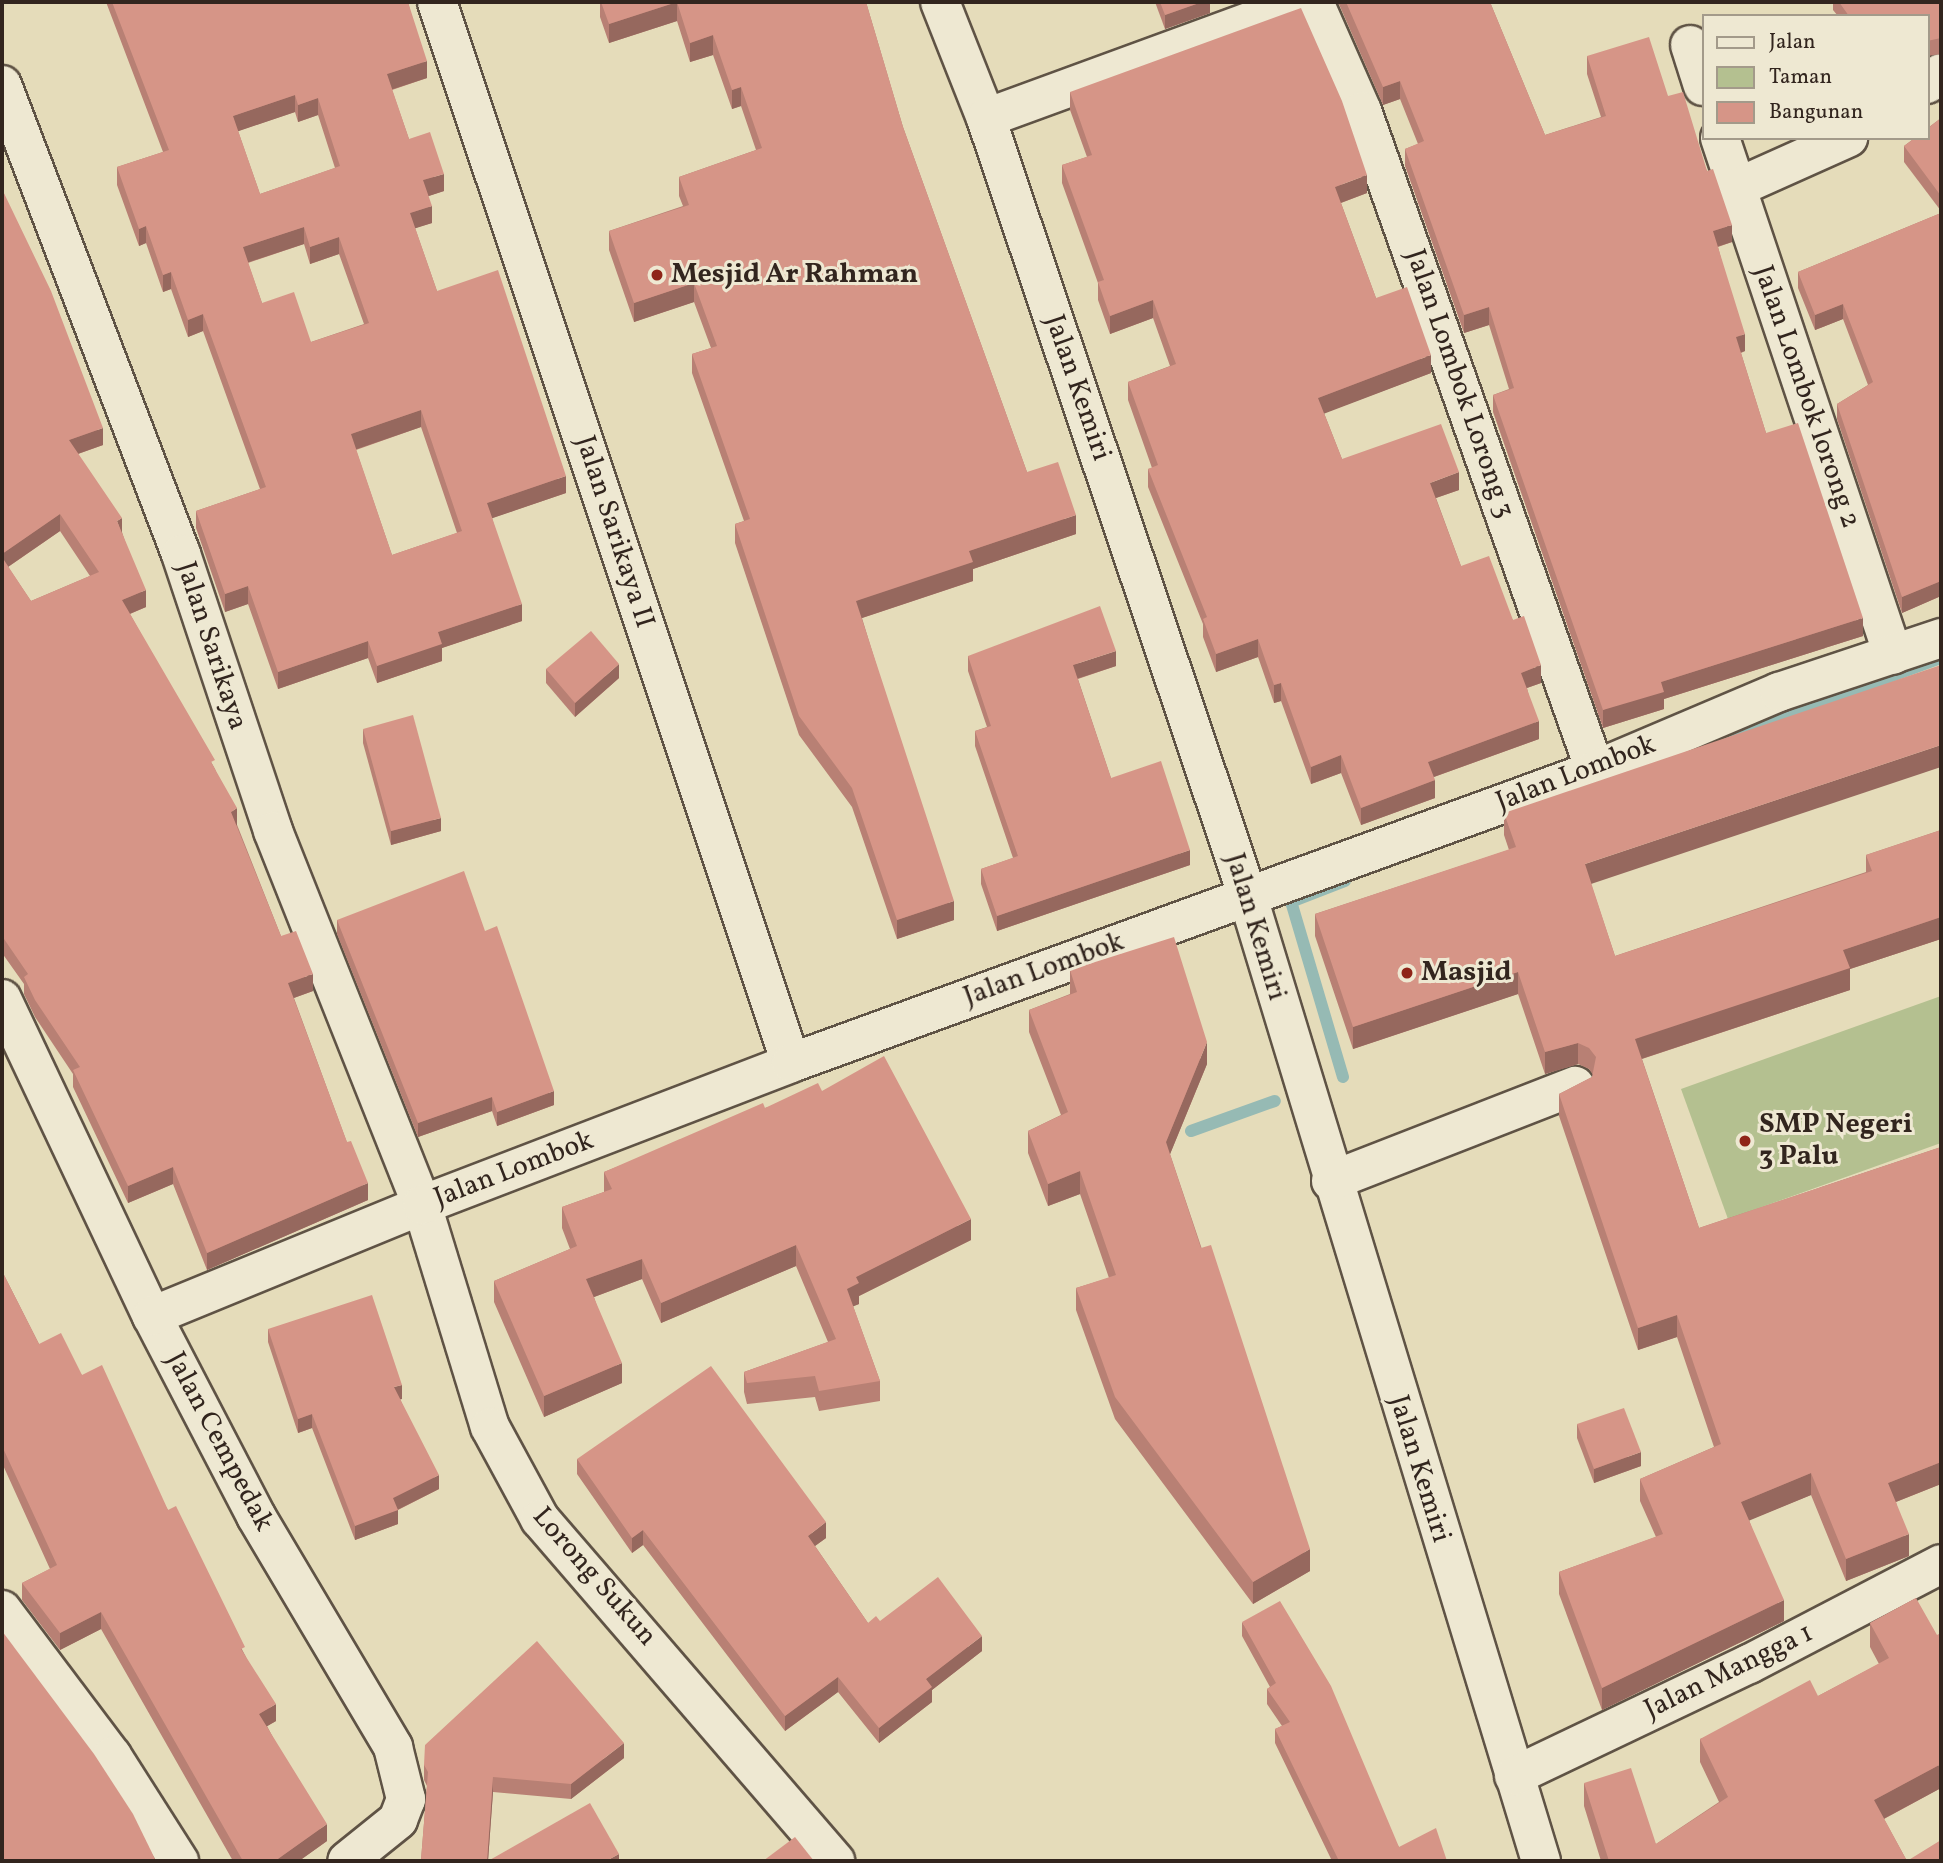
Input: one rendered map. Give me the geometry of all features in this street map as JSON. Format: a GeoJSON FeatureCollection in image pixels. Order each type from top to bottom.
{"type":"FeatureCollection","features":[{"type":"Feature","properties":{"kind":"street","name":"Jalan Sarikaya II"},"geometry":{"type":"LineString","coordinates":[[437,2],[791,1063]]}},
{"type":"Feature","properties":{"kind":"street","name":"Jalan Kemiri"},"geometry":{"type":"LineString","coordinates":[[940,2],[986,118],[1247,894],[1331,1181],[1541,1861]]}},
{"type":"Feature","properties":{"kind":"street"},"geometry":{"type":"LineString","coordinates":[[986,118],[1303,2]]}},
{"type":"Feature","properties":{"kind":"street","name":"Jalan Lombok Lorong 3"},"geometry":{"type":"LineString","coordinates":[[1314,2],[1366,123],[1595,770]]}},
{"type":"Feature","properties":{"kind":"street"},"geometry":{"type":"LineString","coordinates":[[1690,45],[1702,83]]}},
{"type":"Feature","properties":{"kind":"street","name":"Jalan Sarikaya"},"geometry":{"type":"LineString","coordinates":[[2,85],[181,554],[273,831],[422,1205]]}},
{"type":"Feature","properties":{"kind":"street","name":"Jalan Lombok lorong 2"},"geometry":{"type":"LineString","coordinates":[[1721,140],[1893,655]]}},
{"type":"Feature","properties":{"kind":"street"},"geometry":{"type":"LineString","coordinates":[[1736,188],[1844,140]]}},
{"type":"Feature","properties":{"kind":"street","name":"Jalan Lombok"},"geometry":{"type":"LineString","coordinates":[[152,1316],[422,1205],[791,1063],[1247,894],[1595,770],[1780,692],[1941,638]]}},
{"type":"Feature","properties":{"kind":"street","name":"Jalan Cempedak"},"geometry":{"type":"LineString","coordinates":[[2,999],[152,1316],[256,1516],[393,1747],[402,1773],[405,1799],[398,1820],[347,1861]]}},
{"type":"Feature","properties":{"kind":"street"},"geometry":{"type":"LineString","coordinates":[[1331,1181],[1575,1086]]}},
{"type":"Feature","properties":{"kind":"street","name":"Lorong Sukun"},"geometry":{"type":"LineString","coordinates":[[422,1205],[490,1427],[540,1519],[835,1861]]}},
{"type":"Feature","properties":{"kind":"street","name":"Jalan Mangga 1"},"geometry":{"type":"LineString","coordinates":[[1514,1776],[1749,1664],[1941,1564]]}},
{"type":"Feature","properties":{"kind":"street"},"geometry":{"type":"LineString","coordinates":[[2,1609],[112,1756],[179,1861]]}},
{"type":"Feature","properties":{"kind":"green space"},"geometry":{"type":"Polygon","coordinates":[[[1941,996],[1941,1143],[1728,1219],[1681,1089],[1941,996]]]}},
{"type":"Feature","properties":{"kind":"building"},"geometry":{"type":"Polygon","coordinates":[[[112,2],[408,2],[427,61],[387,74],[409,139],[430,132],[444,174],[423,180],[432,206],[410,213],[437,291],[498,270],[566,476],[487,503],[522,604],[438,632],[442,644],[377,666],[368,641],[278,672],[248,586],[225,594],[196,511],[266,487],[203,314],[188,320],[171,272],[163,275],[146,226],[139,229],[117,167],[169,150],[112,2]],[[295,95],[233,116],[260,194],[340,166],[318,98],[298,105],[295,95]],[[304,227],[243,247],[262,303],[294,292],[311,342],[369,323],[339,237],[310,247],[304,227]],[[421,410],[351,434],[392,555],[462,531],[421,410]]]}},
{"type":"Feature","properties":{"kind":"building"},"geometry":{"type":"Polygon","coordinates":[[[601,2],[677,2],[609,24],[601,2]]]}},
{"type":"Feature","properties":{"kind":"building"},"geometry":{"type":"Polygon","coordinates":[[[677,2],[866,2],[903,127],[1027,472],[1058,462],[1076,515],[969,551],[973,562],[856,601],[954,901],[897,920],[852,788],[799,716],[735,524],[750,519],[692,354],[717,346],[694,283],[634,303],[609,231],[689,205],[679,177],[762,148],[741,87],[732,90],[713,35],[690,43],[677,2]]]}},
{"type":"Feature","properties":{"kind":"building"},"geometry":{"type":"Polygon","coordinates":[[[1160,2],[1202,2],[1165,15],[1160,2]]]}},
{"type":"Feature","properties":{"kind":"building"},"geometry":{"type":"Polygon","coordinates":[[[1346,2],[1490,2],[1545,135],[1606,116],[1587,56],[1649,37],[1668,96],[1683,92],[1707,171],[1713,169],[1732,225],[1713,231],[1745,334],[1736,337],[1766,433],[1798,423],[1863,618],[1661,682],[1664,692],[1603,710],[1493,395],[1514,388],[1489,307],[1464,315],[1405,149],[1424,141],[1400,81],[1383,87],[1346,2]]]}},
{"type":"Feature","properties":{"kind":"building"},"geometry":{"type":"Polygon","coordinates":[[[1839,2],[1941,2],[1941,38],[1929,41],[1929,14],[1848,14],[1839,2]]]}},
{"type":"Feature","properties":{"kind":"building"},"geometry":{"type":"Polygon","coordinates":[[[1301,8],[1342,101],[1367,175],[1335,187],[1376,298],[1407,287],[1431,355],[1318,398],[1342,459],[1441,424],[1459,472],[1430,483],[1461,566],[1489,556],[1513,620],[1524,616],[1541,665],[1521,673],[1539,721],[1428,762],[1435,780],[1361,808],[1341,755],[1311,767],[1281,683],[1274,685],[1258,639],[1216,654],[1203,619],[1207,617],[1148,469],[1158,465],[1128,382],[1176,364],[1153,300],[1110,316],[1098,282],[1104,280],[1062,165],[1092,155],[1070,92],[1301,8]]]}},
{"type":"Feature","properties":{"kind":"building"},"geometry":{"type":"Polygon","coordinates":[[[1941,118],[1941,196],[1904,146],[1912,140],[1929,140],[1929,127],[1941,118]]]}},
{"type":"Feature","properties":{"kind":"building"},"geometry":{"type":"Polygon","coordinates":[[[2,189],[51,291],[103,428],[69,440],[122,518],[117,521],[146,590],[122,600],[215,760],[211,762],[237,808],[231,812],[281,936],[296,931],[313,974],[288,983],[347,1142],[351,1141],[368,1183],[207,1253],[173,1167],[128,1186],[73,1070],[80,1067],[35,1000],[24,977],[28,974],[2,936],[2,557],[31,601],[99,572],[60,514],[2,554],[2,189]]]}},
{"type":"Feature","properties":{"kind":"building"},"geometry":{"type":"Polygon","coordinates":[[[1941,213],[1941,581],[1902,597],[1837,404],[1873,382],[1843,304],[1815,315],[1798,272],[1941,213]]]}},
{"type":"Feature","properties":{"kind":"building"},"geometry":{"type":"Polygon","coordinates":[[[1100,606],[1116,651],[1073,665],[1111,778],[1161,761],[1190,850],[997,916],[981,869],[1018,856],[975,731],[991,726],[968,656],[1100,606]]]}},
{"type":"Feature","properties":{"kind":"building"},"geometry":{"type":"Polygon","coordinates":[[[591,631],[619,664],[575,703],[546,669],[591,631]]]}},
{"type":"Feature","properties":{"kind":"building"},"geometry":{"type":"Polygon","coordinates":[[[1941,665],[1941,745],[1585,864],[1615,956],[1872,871],[1866,855],[1941,830],[1941,917],[1843,950],[1850,968],[1635,1039],[1699,1228],[1941,1147],[1941,1462],[1888,1483],[1909,1534],[1846,1559],[1811,1473],[1741,1502],[1784,1600],[1602,1688],[1559,1572],[1663,1534],[1640,1479],[1721,1444],[1677,1315],[1638,1328],[1559,1094],[1592,1077],[1596,1057],[1589,1048],[1578,1043],[1545,1052],[1518,972],[1353,1027],[1315,914],[1516,847],[1504,813],[1941,665]]]}},
{"type":"Feature","properties":{"kind":"building"},"geometry":{"type":"Polygon","coordinates":[[[413,715],[441,818],[391,831],[363,729],[413,715]]]}},
{"type":"Feature","properties":{"kind":"building"},"geometry":{"type":"Polygon","coordinates":[[[464,871],[485,931],[497,926],[554,1091],[497,1112],[492,1097],[418,1123],[337,920],[464,871]]]}},
{"type":"Feature","properties":{"kind":"building"},"geometry":{"type":"Polygon","coordinates":[[[1174,937],[1207,1042],[1166,1142],[1201,1248],[1211,1245],[1310,1549],[1253,1582],[1115,1397],[1076,1288],[1116,1275],[1080,1171],[1048,1184],[1028,1131],[1068,1112],[1029,1010],[1077,992],[1070,970],[1174,937]]]}},
{"type":"Feature","properties":{"kind":"building"},"geometry":{"type":"Polygon","coordinates":[[[884,1056],[971,1219],[856,1277],[859,1283],[847,1289],[880,1381],[819,1391],[815,1376],[747,1383],[744,1372],[836,1339],[796,1245],[661,1303],[642,1259],[586,1279],[622,1363],[544,1396],[494,1281],[577,1246],[562,1207],[612,1189],[604,1172],[763,1103],[765,1108],[818,1083],[822,1091],[884,1056]]]}},
{"type":"Feature","properties":{"kind":"building"},"geometry":{"type":"Polygon","coordinates":[[[2,1271],[39,1344],[61,1333],[82,1375],[102,1365],[168,1510],[176,1506],[245,1647],[241,1649],[276,1704],[259,1714],[327,1824],[275,1861],[243,1861],[101,1612],[60,1633],[22,1583],[57,1565],[2,1446],[2,1271]]]}},
{"type":"Feature","properties":{"kind":"building"},"geometry":{"type":"Polygon","coordinates":[[[372,1295],[402,1385],[394,1387],[439,1475],[393,1498],[398,1510],[355,1526],[312,1414],[298,1419],[268,1329],[372,1295]]]}},
{"type":"Feature","properties":{"kind":"building"},"geometry":{"type":"Polygon","coordinates":[[[711,1366],[826,1522],[808,1536],[868,1623],[876,1616],[880,1621],[938,1577],[982,1636],[926,1679],[932,1687],[879,1728],[838,1677],[785,1716],[643,1530],[632,1538],[577,1459],[711,1366]]]}},
{"type":"Feature","properties":{"kind":"building"},"geometry":{"type":"Polygon","coordinates":[[[1624,1408],[1641,1452],[1594,1469],[1577,1424],[1624,1408]]]}},
{"type":"Feature","properties":{"kind":"building"},"geometry":{"type":"Polygon","coordinates":[[[1916,1598],[1937,1635],[1941,1633],[1941,1764],[1874,1800],[1907,1861],[1609,1861],[1584,1783],[1631,1768],[1656,1844],[1728,1797],[1700,1739],[1810,1680],[1818,1696],[1889,1658],[1870,1623],[1916,1598]]]}},
{"type":"Feature","properties":{"kind":"building"},"geometry":{"type":"Polygon","coordinates":[[[1280,1601],[1331,1686],[1399,1847],[1436,1828],[1447,1861],[1339,1861],[1275,1729],[1290,1722],[1267,1689],[1276,1683],[1242,1622],[1280,1601]]]}},
{"type":"Feature","properties":{"kind":"building"},"geometry":{"type":"Polygon","coordinates":[[[2,1631],[94,1754],[133,1814],[156,1861],[2,1861],[2,1631]]]}},
{"type":"Feature","properties":{"kind":"building"},"geometry":{"type":"Polygon","coordinates":[[[537,1641],[624,1743],[571,1784],[493,1777],[487,1861],[420,1861],[428,1772],[424,1765],[425,1745],[537,1641]]]}},
{"type":"Feature","properties":{"kind":"building"},"geometry":{"type":"Polygon","coordinates":[[[590,1803],[619,1854],[606,1861],[488,1861],[590,1803]]]}},
{"type":"Feature","properties":{"kind":"building"},"geometry":{"type":"Polygon","coordinates":[[[795,1837],[814,1861],[763,1861],[795,1837]]]}},
{"type":"Feature","properties":{"kind":"building"},"geometry":{"type":"Polygon","coordinates":[[[1941,1840],[1941,1861],[1907,1861],[1941,1840]]]}},
{"type":"Feature","properties":{"kind":"waterway"},"geometry":{"type":"LineString","coordinates":[[1696,748],[1941,658]]}},
{"type":"Feature","properties":{"kind":"waterway"},"geometry":{"type":"LineString","coordinates":[[1343,1077],[1291,902],[1345,881]]}},
{"type":"Feature","properties":{"kind":"waterway"},"geometry":{"type":"LineString","coordinates":[[1191,1131],[1275,1101]]}},
{"type":"Feature","properties":{"kind":"place","name":"Mesjid Ar Rahman"},"geometry":{"type":"Point","coordinates":[657,275]}},
{"type":"Feature","properties":{"kind":"place","name":"Masjid"},"geometry":{"type":"Point","coordinates":[1407,973]}},
{"type":"Feature","properties":{"kind":"place","name":"SMP Negeri 3 Palu"},"geometry":{"type":"Point","coordinates":[1745,1141]}}]}
